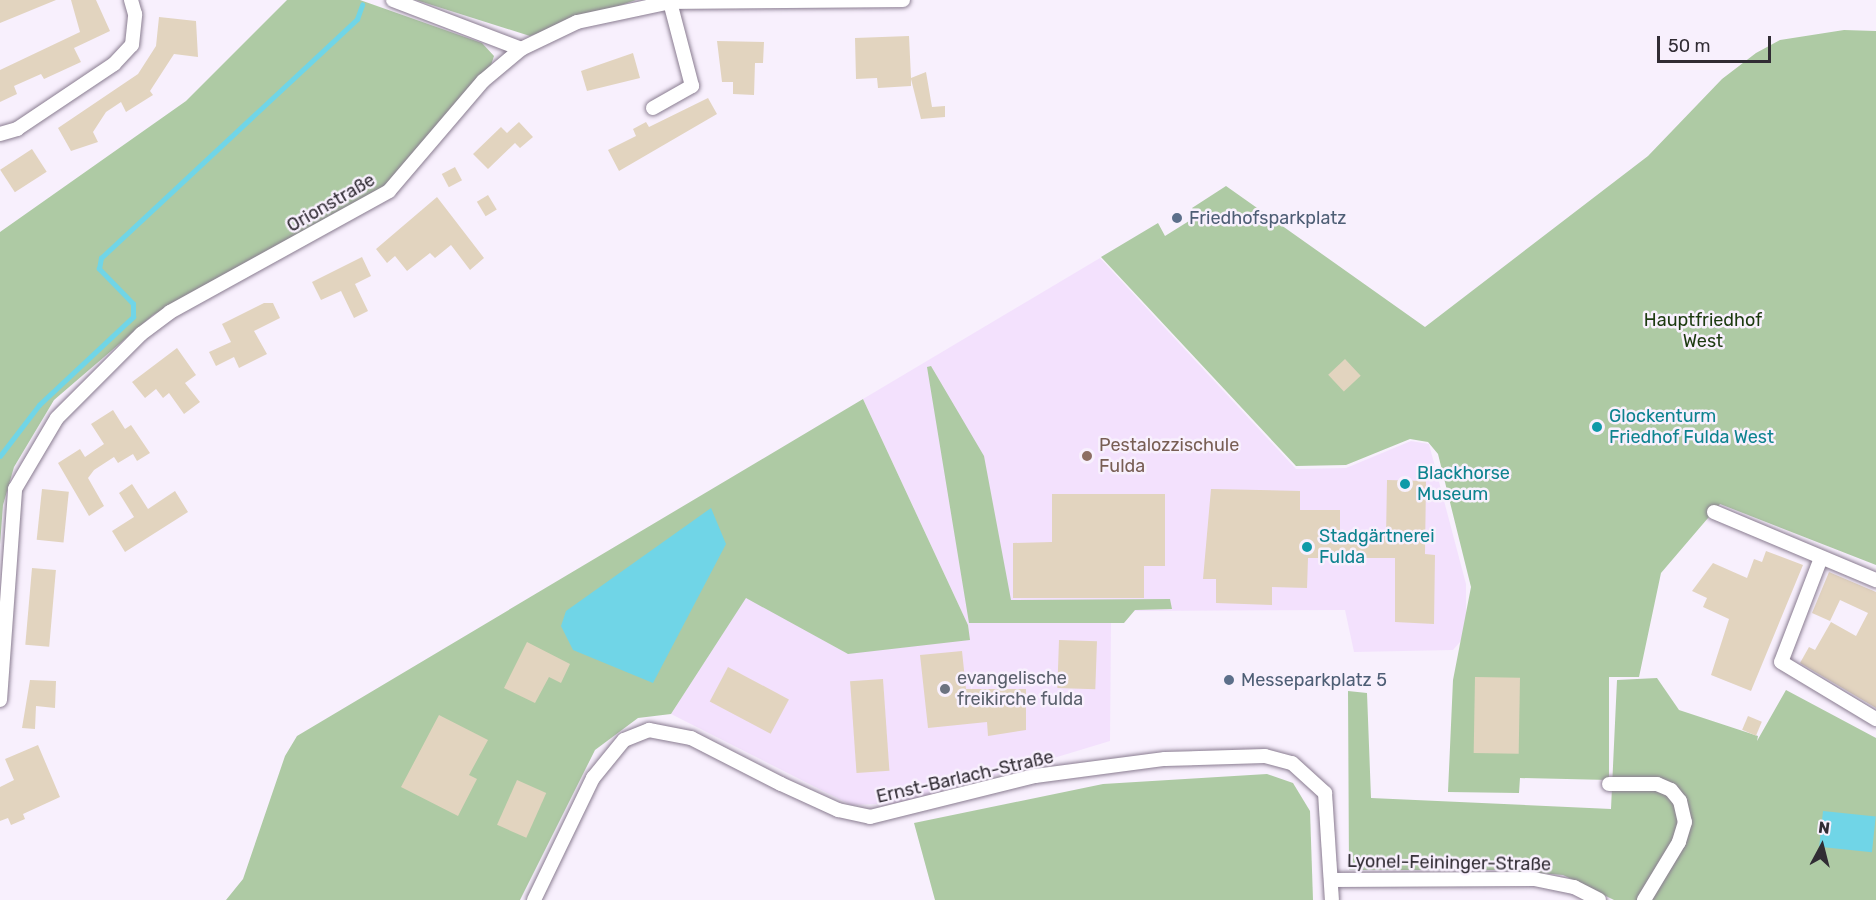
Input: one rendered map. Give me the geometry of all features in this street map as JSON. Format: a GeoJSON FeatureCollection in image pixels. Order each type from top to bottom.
{"type":"FeatureCollection","features":[{"type":"Feature","properties":{"kind":"street"},"geometry":{"type":"LineString","coordinates":[[0,134],[17,129],[114,64],[132,45],[135,14],[131,0]]}},
{"type":"Feature","properties":{"kind":"street"},"geometry":{"type":"LineString","coordinates":[[393,0],[521,49]]}},
{"type":"Feature","properties":{"kind":"street","name":"Orionstraße"},"geometry":{"type":"LineString","coordinates":[[0,700],[12,506],[24,468],[57,418],[99,373],[170,312],[389,191],[412,170],[465,99],[521,49],[577,22],[670,2],[903,0]]}},
{"type":"Feature","properties":{"kind":"street"},"geometry":{"type":"LineString","coordinates":[[653,108],[692,86],[670,2]]}},
{"type":"Feature","properties":{"kind":"street"},"geometry":{"type":"LineString","coordinates":[[1714,512],[1876,580]]}},
{"type":"Feature","properties":{"kind":"street"},"geometry":{"type":"LineString","coordinates":[[1821,558],[1781,662],[1876,718]]}},
{"type":"Feature","properties":{"kind":"street","name":"Ernst-Barlach-Straße"},"geometry":{"type":"LineString","coordinates":[[534,900],[593,778],[624,740],[649,730],[691,738],[800,793],[870,817],[1035,776],[1112,764],[1264,756],[1292,763],[1325,793],[1332,900]]}},
{"type":"Feature","properties":{"kind":"street"},"geometry":{"type":"LineString","coordinates":[[1609,784],[1657,784],[1671,790],[1680,801],[1685,822],[1681,836],[1644,900]]}},
{"type":"Feature","properties":{"kind":"street","name":"Lyonel-Feininger-Straße"},"geometry":{"type":"LineString","coordinates":[[1331,880],[1534,879],[1574,887],[1599,900]]}},
{"type":"Feature","properties":{"kind":"shaded area","name":"Pestalozzischule Fulda"},"geometry":{"type":"Polygon","coordinates":[[[1100,258],[1296,469],[1346,468],[1411,441],[1429,444],[1466,584],[1466,635],[1453,650],[1354,652],[1345,610],[1135,611],[1111,623],[1110,741],[905,803],[851,805],[671,714],[746,597],[848,654],[968,625],[863,399],[1100,258]]]}},
{"type":"Feature","properties":{"kind":"green space"},"geometry":{"type":"Polygon","coordinates":[[[287,0],[360,0],[482,43],[494,56],[491,65],[387,185],[153,315],[54,400],[14,467],[3,505],[0,545],[0,232],[186,101],[287,0]]]}},
{"type":"Feature","properties":{"kind":"green space"},"geometry":{"type":"Polygon","coordinates":[[[416,0],[636,0],[530,36],[416,0]]]}},
{"type":"Feature","properties":{"kind":"green space","name":"Hauptfriedhof West"},"geometry":{"type":"Polygon","coordinates":[[[1844,30],[1876,31],[1876,565],[1720,504],[1661,573],[1639,677],[1609,677],[1609,780],[1520,778],[1519,793],[1448,792],[1453,680],[1471,587],[1438,454],[1428,442],[1410,439],[1346,465],[1296,466],[1101,257],[1158,223],[1165,236],[1197,216],[1192,208],[1226,186],[1425,327],[1648,156],[1722,79],[1756,53],[1780,40],[1844,30]]]}},
{"type":"Feature","properties":{"kind":"green space"},"geometry":{"type":"Polygon","coordinates":[[[931,366],[984,456],[1011,600],[1170,599],[1172,609],[1135,610],[1124,623],[969,623],[927,367],[931,366]]]}},
{"type":"Feature","properties":{"kind":"green space"},"geometry":{"type":"Polygon","coordinates":[[[863,399],[968,625],[970,640],[848,654],[746,598],[671,714],[638,718],[595,750],[520,900],[226,900],[243,879],[285,756],[297,736],[863,399]]]}},
{"type":"Feature","properties":{"kind":"green space"},"geometry":{"type":"Polygon","coordinates":[[[1657,678],[1679,710],[1758,736],[1757,741],[1786,690],[1876,738],[1876,900],[1614,900],[1563,875],[1500,870],[1349,870],[1348,691],[1367,693],[1371,798],[1611,809],[1617,680],[1657,678]]]}},
{"type":"Feature","properties":{"kind":"green space"},"geometry":{"type":"Polygon","coordinates":[[[1267,774],[1293,783],[1310,811],[1313,900],[935,900],[914,823],[1103,784],[1267,774]]]}},
{"type":"Feature","properties":{"kind":"water"},"geometry":{"type":"Polygon","coordinates":[[[711,508],[726,544],[653,683],[573,650],[561,626],[566,611],[711,508]]]}},
{"type":"Feature","properties":{"kind":"water"},"geometry":{"type":"Polygon","coordinates":[[[1823,811],[1876,817],[1872,852],[1819,847],[1823,811]]]}},
{"type":"Feature","properties":{"kind":"building"},"geometry":{"type":"Polygon","coordinates":[[[0,0],[56,0],[0,23],[0,0]]]}},
{"type":"Feature","properties":{"kind":"building"},"geometry":{"type":"Polygon","coordinates":[[[71,0],[96,0],[110,31],[74,48],[81,62],[44,79],[41,74],[14,86],[17,94],[0,102],[0,70],[80,32],[71,0]]]}},
{"type":"Feature","properties":{"kind":"building"},"geometry":{"type":"Polygon","coordinates":[[[159,17],[196,21],[198,57],[174,54],[150,91],[153,95],[126,112],[121,102],[106,112],[93,132],[98,142],[71,151],[58,128],[138,74],[156,46],[159,17]]]}},
{"type":"Feature","properties":{"kind":"building"},"geometry":{"type":"Polygon","coordinates":[[[909,36],[911,78],[926,72],[932,107],[945,106],[945,117],[921,119],[911,79],[911,86],[878,88],[877,78],[856,79],[855,38],[909,36]]]}},
{"type":"Feature","properties":{"kind":"building"},"geometry":{"type":"Polygon","coordinates":[[[717,41],[764,42],[763,63],[755,63],[754,95],[733,94],[733,82],[722,82],[717,41]]]}},
{"type":"Feature","properties":{"kind":"building"},"geometry":{"type":"Polygon","coordinates":[[[633,53],[640,78],[587,91],[581,71],[633,53]]]}},
{"type":"Feature","properties":{"kind":"building"},"geometry":{"type":"Polygon","coordinates":[[[708,98],[717,114],[619,171],[608,150],[636,136],[633,129],[646,122],[649,127],[708,98]]]}},
{"type":"Feature","properties":{"kind":"building"},"geometry":{"type":"Polygon","coordinates":[[[519,122],[533,137],[520,148],[515,143],[488,169],[473,154],[501,127],[507,133],[519,122]]]}},
{"type":"Feature","properties":{"kind":"building"},"geometry":{"type":"Polygon","coordinates":[[[32,149],[47,172],[15,192],[0,170],[32,149]]]}},
{"type":"Feature","properties":{"kind":"building"},"geometry":{"type":"Polygon","coordinates":[[[455,167],[462,180],[449,187],[442,174],[455,167]]]}},
{"type":"Feature","properties":{"kind":"building"},"geometry":{"type":"Polygon","coordinates":[[[488,195],[497,210],[486,216],[477,202],[488,195]]]}},
{"type":"Feature","properties":{"kind":"building"},"geometry":{"type":"Polygon","coordinates":[[[437,197],[484,258],[470,270],[451,245],[435,258],[430,253],[407,271],[395,256],[387,263],[376,249],[437,197]]]}},
{"type":"Feature","properties":{"kind":"building"},"geometry":{"type":"Polygon","coordinates":[[[362,257],[371,276],[355,284],[368,311],[354,318],[341,291],[321,300],[312,282],[362,257]]]}},
{"type":"Feature","properties":{"kind":"building"},"geometry":{"type":"Polygon","coordinates":[[[264,303],[273,303],[280,318],[254,331],[267,354],[239,368],[234,357],[216,366],[209,352],[231,342],[222,324],[264,303]]]}},
{"type":"Feature","properties":{"kind":"building"},"geometry":{"type":"Polygon","coordinates":[[[177,348],[196,375],[185,383],[200,402],[184,414],[169,393],[163,398],[156,389],[145,398],[132,382],[177,348]]]}},
{"type":"Feature","properties":{"kind":"building"},"geometry":{"type":"Polygon","coordinates":[[[1345,359],[1361,376],[1344,392],[1328,375],[1345,359]]]}},
{"type":"Feature","properties":{"kind":"building"},"geometry":{"type":"Polygon","coordinates":[[[113,410],[125,429],[131,425],[150,453],[137,461],[133,454],[118,463],[114,457],[94,470],[88,478],[104,506],[89,516],[58,463],[80,449],[85,457],[104,444],[91,424],[113,410]]]}},
{"type":"Feature","properties":{"kind":"building"},"geometry":{"type":"Polygon","coordinates":[[[1387,480],[1426,481],[1425,554],[1435,555],[1434,624],[1395,622],[1395,558],[1308,558],[1307,588],[1272,587],[1272,605],[1216,603],[1216,579],[1203,579],[1211,489],[1300,491],[1300,510],[1340,510],[1340,536],[1386,536],[1387,480]]]}},
{"type":"Feature","properties":{"kind":"building"},"geometry":{"type":"Polygon","coordinates":[[[132,484],[148,509],[175,491],[188,512],[125,552],[112,531],[134,517],[119,493],[132,484]]]}},
{"type":"Feature","properties":{"kind":"building"},"geometry":{"type":"Polygon","coordinates":[[[42,489],[69,492],[64,543],[37,540],[42,489]]]}},
{"type":"Feature","properties":{"kind":"building"},"geometry":{"type":"Polygon","coordinates":[[[1052,494],[1165,494],[1165,566],[1144,566],[1144,598],[1013,598],[1013,543],[1052,542],[1052,494]]]}},
{"type":"Feature","properties":{"kind":"building"},"geometry":{"type":"Polygon","coordinates":[[[1766,551],[1803,565],[1751,691],[1711,675],[1729,619],[1703,607],[1707,598],[1692,591],[1713,563],[1747,578],[1754,559],[1762,562],[1766,551]]]}},
{"type":"Feature","properties":{"kind":"building"},"geometry":{"type":"Polygon","coordinates":[[[32,568],[56,570],[49,647],[25,645],[32,568]]]}},
{"type":"Feature","properties":{"kind":"building"},"geometry":{"type":"Polygon","coordinates":[[[1829,572],[1876,592],[1876,708],[1800,663],[1809,647],[1815,650],[1831,622],[1856,636],[1868,613],[1840,600],[1830,621],[1812,613],[1829,572]]]}},
{"type":"Feature","properties":{"kind":"building"},"geometry":{"type":"Polygon","coordinates":[[[1059,640],[1097,641],[1095,689],[1057,688],[1059,640]]]}},
{"type":"Feature","properties":{"kind":"building"},"geometry":{"type":"Polygon","coordinates":[[[527,642],[570,664],[561,683],[549,677],[535,703],[504,688],[527,642]]]}},
{"type":"Feature","properties":{"kind":"building"},"geometry":{"type":"Polygon","coordinates":[[[962,651],[966,689],[1026,689],[1026,730],[988,736],[987,722],[928,728],[920,655],[962,651]]]}},
{"type":"Feature","properties":{"kind":"building"},"geometry":{"type":"Polygon","coordinates":[[[728,667],[789,699],[771,734],[710,701],[728,667]]]}},
{"type":"Feature","properties":{"kind":"building"},"geometry":{"type":"Polygon","coordinates":[[[1475,677],[1520,678],[1519,754],[1474,753],[1475,677]]]}},
{"type":"Feature","properties":{"kind":"building"},"geometry":{"type":"Polygon","coordinates":[[[883,679],[889,771],[856,773],[850,681],[883,679]]]}},
{"type":"Feature","properties":{"kind":"building"},"geometry":{"type":"Polygon","coordinates":[[[30,680],[56,681],[55,708],[36,706],[35,729],[22,728],[30,680]]]}},
{"type":"Feature","properties":{"kind":"building"},"geometry":{"type":"Polygon","coordinates":[[[439,715],[488,740],[469,775],[477,779],[458,816],[401,787],[439,715]]]}},
{"type":"Feature","properties":{"kind":"building"},"geometry":{"type":"Polygon","coordinates":[[[1748,716],[1762,722],[1756,736],[1742,730],[1748,716]]]}},
{"type":"Feature","properties":{"kind":"building"},"geometry":{"type":"Polygon","coordinates":[[[38,745],[60,797],[23,814],[25,819],[11,825],[8,818],[0,821],[0,787],[14,780],[5,759],[38,745]]]}},
{"type":"Feature","properties":{"kind":"building"},"geometry":{"type":"Polygon","coordinates":[[[517,780],[546,793],[526,838],[497,825],[517,780]]]}},
{"type":"Feature","properties":{"kind":"waterway"},"geometry":{"type":"LineString","coordinates":[[0,456],[39,405],[133,317],[133,304],[99,269],[101,258],[357,19],[362,5]]}},
{"type":"Feature","properties":{"kind":"place","name":"Friedhofsparkplatz"},"geometry":{"type":"Point","coordinates":[1177,218]}},
{"type":"Feature","properties":{"kind":"place","name":"Glockenturm Friedhof Fulda West"},"geometry":{"type":"Point","coordinates":[1597,427]}},
{"type":"Feature","properties":{"kind":"place","name":"Pestalozzischule Fulda"},"geometry":{"type":"Point","coordinates":[1087,456]}},
{"type":"Feature","properties":{"kind":"place","name":"Blackhorse Museum"},"geometry":{"type":"Point","coordinates":[1405,484]}},
{"type":"Feature","properties":{"kind":"place","name":"Stadgärtnerei Fulda"},"geometry":{"type":"Point","coordinates":[1307,547]}},
{"type":"Feature","properties":{"kind":"place","name":"Messeparkplatz 5"},"geometry":{"type":"Point","coordinates":[1229,680]}},
{"type":"Feature","properties":{"kind":"place","name":"evangelische freikirche fulda"},"geometry":{"type":"Point","coordinates":[945,689]}}]}
